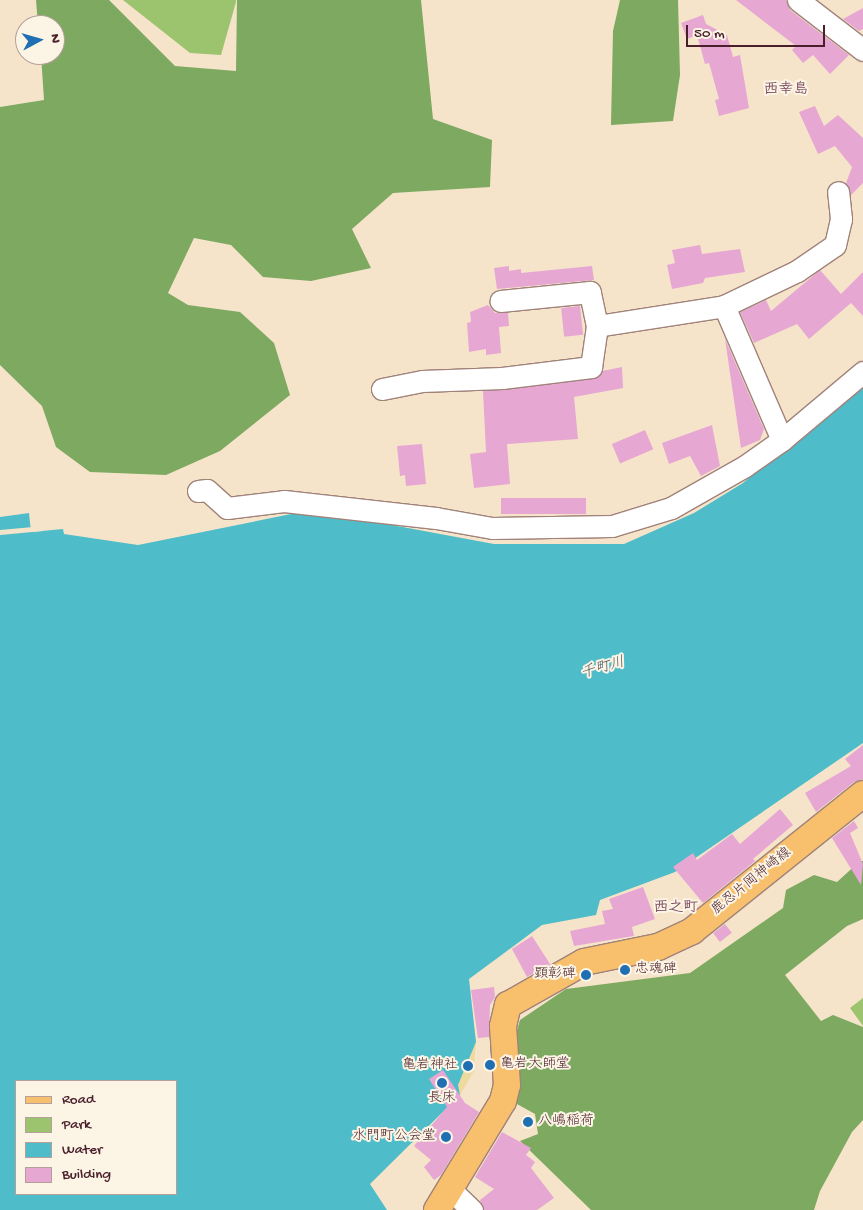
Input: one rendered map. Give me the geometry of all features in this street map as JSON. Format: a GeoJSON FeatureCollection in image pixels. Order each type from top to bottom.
{"type":"FeatureCollection","features":[{"type":"Feature","properties":{"kind":"main road","name":"鹿忍片岡神崎線"},"geometry":{"type":"LineString","coordinates":[[437,1210],[503,1101],[507,1085],[503,1026],[508,1004],[584,962],[658,946],[692,931],[863,794]]}},
{"type":"Feature","properties":{"kind":"street"},"geometry":{"type":"LineString","coordinates":[[798,0],[863,50]]}},
{"type":"Feature","properties":{"kind":"street"},"geometry":{"type":"LineString","coordinates":[[597,326],[724,306],[797,271],[835,245],[841,219],[838,192]]}},
{"type":"Feature","properties":{"kind":"street"},"geometry":{"type":"LineString","coordinates":[[382,389],[422,381],[502,378],[591,367],[597,326],[590,292],[500,301]]}},
{"type":"Feature","properties":{"kind":"street"},"geometry":{"type":"LineString","coordinates":[[724,306],[782,440]]}},
{"type":"Feature","properties":{"kind":"street"},"geometry":{"type":"LineString","coordinates":[[198,491],[207,490],[227,508],[284,501],[436,518],[492,528],[596,528],[671,508],[746,466],[782,440],[863,372]]}},
{"type":"Feature","properties":{"kind":"street"},"geometry":{"type":"LineString","coordinates":[[449,1188],[472,1210]]}},
{"type":"Feature","properties":{"kind":"green space"},"geometry":{"type":"Polygon","coordinates":[[[36,0],[109,0],[175,66],[236,71],[237,0],[421,0],[433,119],[492,140],[490,187],[393,193],[352,229],[371,268],[311,281],[263,277],[231,245],[194,238],[168,293],[188,305],[240,312],[274,343],[290,395],[220,451],[166,475],[90,472],[56,447],[42,406],[0,365],[0,107],[44,100],[42,65],[65,65],[65,15],[37,15],[36,0]]]}},
{"type":"Feature","properties":{"kind":"green space"},"geometry":{"type":"Polygon","coordinates":[[[123,0],[236,0],[236,2],[221,55],[190,53],[123,0]]]}},
{"type":"Feature","properties":{"kind":"green space"},"geometry":{"type":"Polygon","coordinates":[[[620,0],[678,0],[680,75],[673,121],[611,125],[613,31],[620,0]]]}},
{"type":"Feature","properties":{"kind":"green space"},"geometry":{"type":"Polygon","coordinates":[[[860,861],[863,861],[863,919],[847,926],[785,975],[821,1021],[833,1015],[863,1027],[863,1120],[852,1132],[820,1191],[814,1210],[591,1210],[520,1141],[538,1134],[535,1114],[517,1104],[512,1048],[520,1020],[566,989],[690,973],[783,908],[786,890],[814,875],[837,882],[860,861]]]}},
{"type":"Feature","properties":{"kind":"green space"},"geometry":{"type":"Polygon","coordinates":[[[863,998],[863,1026],[850,1008],[863,998]]]}},
{"type":"Feature","properties":{"kind":"sand"},"geometry":{"type":"Polygon","coordinates":[[[476,1037],[474,1071],[460,1095],[440,1115],[476,1037]]]}},
{"type":"Feature","properties":{"kind":"water","name":"千町川"},"geometry":{"type":"Polygon","coordinates":[[[863,382],[863,743],[675,872],[600,900],[596,915],[542,925],[469,979],[476,1042],[458,1085],[460,1095],[370,1184],[387,1210],[0,1210],[0,517],[29,513],[31,532],[63,529],[64,534],[138,545],[311,510],[494,544],[624,544],[694,513],[743,483],[863,382]]]}},
{"type":"Feature","properties":{"kind":"pier"},"geometry":{"type":"Polygon","coordinates":[[[33,527],[43,531],[0,535],[0,530],[33,527]]]}},
{"type":"Feature","properties":{"kind":"building"},"geometry":{"type":"Polygon","coordinates":[[[736,0],[786,0],[790,10],[849,55],[830,74],[813,55],[803,63],[792,50],[796,46],[736,0]]]}},
{"type":"Feature","properties":{"kind":"building"},"geometry":{"type":"Polygon","coordinates":[[[863,8],[863,29],[859,31],[843,19],[863,8]]]}},
{"type":"Feature","properties":{"kind":"building"},"geometry":{"type":"Polygon","coordinates":[[[703,15],[706,24],[727,35],[733,57],[740,55],[749,108],[719,116],[715,100],[719,99],[709,63],[705,64],[697,35],[687,39],[681,23],[703,15]]]}},
{"type":"Feature","properties":{"kind":"building"},"geometry":{"type":"Polygon","coordinates":[[[815,106],[824,126],[838,115],[863,138],[863,183],[851,195],[846,183],[852,167],[835,146],[818,154],[799,112],[815,106]]]}},
{"type":"Feature","properties":{"kind":"building"},"geometry":{"type":"Polygon","coordinates":[[[700,245],[702,254],[740,249],[745,272],[705,278],[703,283],[672,289],[667,265],[675,263],[672,250],[700,245]]]}},
{"type":"Feature","properties":{"kind":"building"},"geometry":{"type":"Polygon","coordinates":[[[509,266],[509,271],[521,269],[521,273],[592,266],[594,280],[497,289],[494,268],[509,266]]]}},
{"type":"Feature","properties":{"kind":"building"},"geometry":{"type":"Polygon","coordinates":[[[820,270],[841,294],[863,272],[863,316],[851,303],[809,339],[797,324],[754,343],[740,312],[766,300],[771,311],[820,270]]]}},
{"type":"Feature","properties":{"kind":"building"},"geometry":{"type":"Polygon","coordinates":[[[488,305],[495,313],[508,313],[509,326],[499,327],[501,353],[486,355],[486,349],[469,352],[467,323],[471,322],[470,312],[488,305]]]}},
{"type":"Feature","properties":{"kind":"building"},"geometry":{"type":"Polygon","coordinates":[[[580,306],[583,335],[564,337],[561,308],[580,306]]]}},
{"type":"Feature","properties":{"kind":"building"},"geometry":{"type":"Polygon","coordinates":[[[725,339],[764,429],[760,440],[741,448],[725,339]]]}},
{"type":"Feature","properties":{"kind":"building"},"geometry":{"type":"Polygon","coordinates":[[[622,367],[623,388],[574,397],[578,439],[507,444],[510,484],[474,488],[470,454],[486,452],[483,391],[593,379],[602,371],[622,367]]]}},
{"type":"Feature","properties":{"kind":"building"},"geometry":{"type":"Polygon","coordinates":[[[712,425],[720,466],[701,476],[690,456],[669,464],[662,443],[712,425]]]}},
{"type":"Feature","properties":{"kind":"building"},"geometry":{"type":"Polygon","coordinates":[[[645,430],[653,449],[620,463],[612,444],[645,430]]]}},
{"type":"Feature","properties":{"kind":"building"},"geometry":{"type":"Polygon","coordinates":[[[422,444],[426,484],[406,486],[405,475],[400,476],[397,446],[422,444]]]}},
{"type":"Feature","properties":{"kind":"building"},"geometry":{"type":"Polygon","coordinates":[[[501,498],[586,498],[586,514],[501,514],[501,498]]]}},
{"type":"Feature","properties":{"kind":"building"},"geometry":{"type":"Polygon","coordinates":[[[863,745],[863,779],[854,782],[816,812],[805,793],[851,766],[845,759],[863,745]]]}},
{"type":"Feature","properties":{"kind":"building"},"geometry":{"type":"Polygon","coordinates":[[[780,809],[793,825],[753,859],[755,861],[703,903],[673,867],[693,853],[697,860],[732,834],[740,844],[780,809]]]}},
{"type":"Feature","properties":{"kind":"building"},"geometry":{"type":"Polygon","coordinates":[[[854,821],[858,828],[850,833],[863,864],[861,885],[832,838],[854,821]]]}},
{"type":"Feature","properties":{"kind":"building"},"geometry":{"type":"Polygon","coordinates":[[[643,887],[655,919],[632,927],[634,936],[574,946],[570,931],[605,924],[602,911],[613,909],[609,899],[643,887]]]}},
{"type":"Feature","properties":{"kind":"building"},"geometry":{"type":"Polygon","coordinates":[[[725,924],[732,933],[720,942],[713,933],[725,924]]]}},
{"type":"Feature","properties":{"kind":"building"},"geometry":{"type":"Polygon","coordinates":[[[532,936],[550,964],[527,977],[512,949],[532,936]]]}},
{"type":"Feature","properties":{"kind":"building"},"geometry":{"type":"Polygon","coordinates":[[[494,987],[495,997],[490,1005],[489,1037],[478,1038],[471,990],[494,987]]]}},
{"type":"Feature","properties":{"kind":"building"},"geometry":{"type":"Polygon","coordinates":[[[443,1070],[465,1103],[479,1112],[441,1175],[434,1180],[424,1167],[431,1160],[414,1146],[447,1107],[429,1079],[443,1070]]]}},
{"type":"Feature","properties":{"kind":"building"},"geometry":{"type":"Polygon","coordinates":[[[502,1132],[531,1148],[526,1155],[535,1162],[531,1168],[554,1198],[537,1210],[484,1210],[480,1200],[494,1189],[475,1177],[502,1132]]]}},
{"type":"Feature","properties":{"kind":"place","name":"忠魂碑"},"geometry":{"type":"Point","coordinates":[625,970]}},
{"type":"Feature","properties":{"kind":"place","name":"顕彰碑"},"geometry":{"type":"Point","coordinates":[586,975]}},
{"type":"Feature","properties":{"kind":"place","name":"亀岩大師堂"},"geometry":{"type":"Point","coordinates":[490,1065]}},
{"type":"Feature","properties":{"kind":"place","name":"亀岩神社"},"geometry":{"type":"Point","coordinates":[468,1066]}},
{"type":"Feature","properties":{"kind":"place","name":"長床"},"geometry":{"type":"Point","coordinates":[442,1083]}},
{"type":"Feature","properties":{"kind":"place","name":"八嶋稲荷"},"geometry":{"type":"Point","coordinates":[528,1122]}},
{"type":"Feature","properties":{"kind":"place","name":"水門町公会堂"},"geometry":{"type":"Point","coordinates":[446,1137]}},
{"type":"Feature","properties":{"kind":"district","name":"西幸島"},"geometry":{"type":"Point","coordinates":[786,91]}},
{"type":"Feature","properties":{"kind":"district","name":"西之町"},"geometry":{"type":"Point","coordinates":[676,909]}}]}
